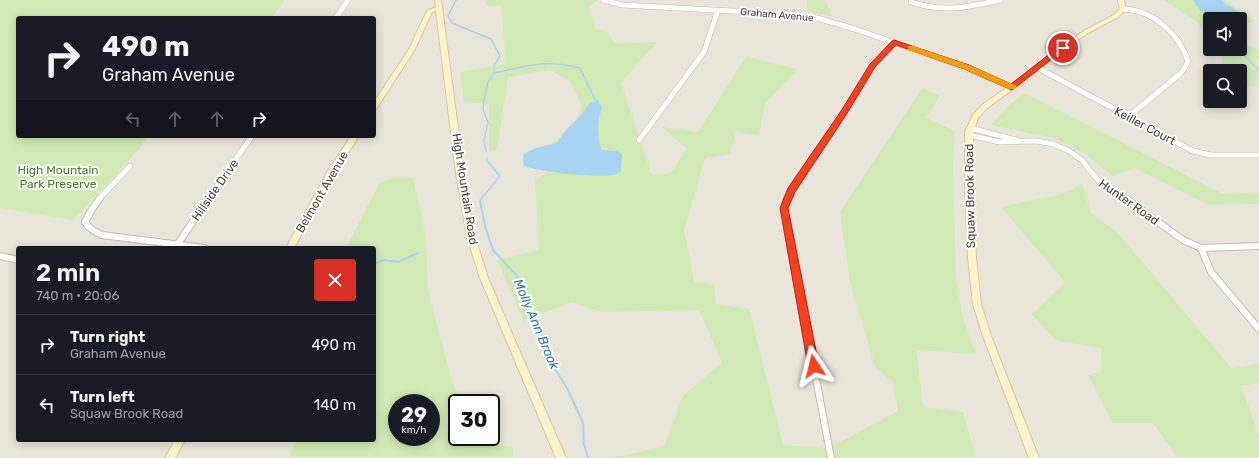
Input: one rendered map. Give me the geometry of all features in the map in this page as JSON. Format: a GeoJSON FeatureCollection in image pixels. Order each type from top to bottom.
{"type":"FeatureCollection","features":[{"type":"Feature","properties":{"kind":"street"},"geometry":{"type":"LineString","coordinates":[[337,16],[348,0]]}},
{"type":"Feature","properties":{"kind":"street","name":"Graham Avenue"},"geometry":{"type":"LineString","coordinates":[[603,0],[623,5],[805,15],[852,28],[967,67],[1012,87]]}},
{"type":"Feature","properties":{"kind":"street"},"geometry":{"type":"LineString","coordinates":[[911,2],[929,8],[953,10],[1000,0]]}},
{"type":"Feature","properties":{"kind":"street"},"geometry":{"type":"LineString","coordinates":[[1121,0],[1122,9],[1141,12],[1155,19],[1181,44],[1186,53],[1188,62],[1181,73],[1128,117]]}},
{"type":"Feature","properties":{"kind":"street"},"geometry":{"type":"LineString","coordinates":[[376,104],[411,51],[430,11],[438,4]]}},
{"type":"Feature","properties":{"kind":"street","name":"High Mountain Road"},"geometry":{"type":"LineString","coordinates":[[438,4],[460,173],[471,237],[484,278],[561,458]]}},
{"type":"Feature","properties":{"kind":"street","name":"Squaw Brook Road"},"geometry":{"type":"LineString","coordinates":[[1034,458],[987,336],[977,304],[972,258],[969,187],[970,131],[978,112],[1038,68],[1065,46],[1086,32],[1116,16],[1122,9]]}},
{"type":"Feature","properties":{"kind":"street"},"geometry":{"type":"LineString","coordinates":[[639,140],[701,58],[718,10]]}},
{"type":"Feature","properties":{"kind":"street"},"geometry":{"type":"LineString","coordinates":[[831,458],[784,208],[791,191],[870,70],[894,42]]}},
{"type":"Feature","properties":{"kind":"street","name":"Keiller Court"},"geometry":{"type":"LineString","coordinates":[[1038,68],[1185,148],[1211,155],[1259,154]]}},
{"type":"Feature","properties":{"kind":"street","name":"Hunter Road"},"geometry":{"type":"LineString","coordinates":[[970,131],[1000,142],[1017,141],[1053,144],[1069,151],[1082,160],[1100,183],[1122,196],[1174,234],[1201,248]]}},
{"type":"Feature","properties":{"kind":"street","name":"Hillside Drive"},"geometry":{"type":"LineString","coordinates":[[177,245],[251,138]]}},
{"type":"Feature","properties":{"kind":"street","name":"Belmont Avenue"},"geometry":{"type":"LineString","coordinates":[[291,246],[332,171],[354,138]]}},
{"type":"Feature","properties":{"kind":"street"},"geometry":{"type":"LineString","coordinates":[[130,166],[88,216],[86,222],[88,226],[96,233],[102,235],[186,246]]}},
{"type":"Feature","properties":{"kind":"street"},"geometry":{"type":"LineString","coordinates":[[1259,246],[1201,248],[1211,272],[1259,329]]}},
{"type":"Feature","properties":{"kind":"street"},"geometry":{"type":"LineString","coordinates":[[0,256],[16,260]]}},
{"type":"Feature","properties":{"kind":"street"},"geometry":{"type":"LineString","coordinates":[[170,458],[179,442]]}},
{"type":"Feature","properties":{"kind":"shaded area"},"geometry":{"type":"Polygon","coordinates":[[[234,0],[1259,0],[1259,458],[0,458],[0,191],[116,138],[376,138],[376,16],[221,16],[234,0]]]}},
{"type":"Feature","properties":{"kind":"green space","name":"High Mountain Park Preserve"},"geometry":{"type":"Polygon","coordinates":[[[0,0],[285,0],[273,16],[16,16],[16,138],[147,138],[138,150],[73,220],[0,208],[0,0]]]}},
{"type":"Feature","properties":{"kind":"green space"},"geometry":{"type":"Polygon","coordinates":[[[485,0],[598,0],[589,7],[595,28],[607,32],[615,43],[657,42],[621,83],[652,175],[671,173],[687,149],[662,127],[698,132],[746,57],[798,69],[765,103],[759,135],[736,132],[730,154],[705,158],[684,230],[694,282],[714,284],[716,304],[749,309],[783,445],[829,448],[898,411],[893,382],[875,367],[850,282],[840,212],[922,89],[940,96],[926,118],[955,131],[953,166],[956,281],[963,319],[976,354],[916,350],[923,407],[963,412],[976,458],[614,458],[665,446],[682,397],[722,362],[699,310],[603,312],[571,302],[524,321],[497,260],[539,250],[535,181],[550,170],[535,156],[573,128],[582,105],[570,81],[550,70],[508,77],[497,150],[489,151],[489,104],[464,102],[460,72],[506,64],[501,5],[486,6],[485,0]]]}},
{"type":"Feature","properties":{"kind":"green space"},"geometry":{"type":"Polygon","coordinates":[[[807,0],[826,0],[832,17],[807,11],[807,0]]]}},
{"type":"Feature","properties":{"kind":"green space"},"geometry":{"type":"Polygon","coordinates":[[[1163,0],[1225,0],[1242,12],[1203,12],[1203,30],[1196,21],[1163,0]]]}},
{"type":"Feature","properties":{"kind":"green space"},"geometry":{"type":"Polygon","coordinates":[[[1247,15],[1255,21],[1247,24],[1247,15]]]}},
{"type":"Feature","properties":{"kind":"green space"},"geometry":{"type":"Polygon","coordinates":[[[1247,44],[1259,50],[1259,60],[1256,59],[1259,68],[1259,86],[1247,87],[1247,64],[1223,64],[1221,56],[1247,56],[1247,44]]]}},
{"type":"Feature","properties":{"kind":"green space"},"geometry":{"type":"Polygon","coordinates":[[[1025,93],[1223,194],[1259,193],[1259,204],[1209,205],[1135,168],[1112,176],[1084,153],[1054,138],[991,125],[1008,106],[1025,93]]]}},
{"type":"Feature","properties":{"kind":"green space"},"geometry":{"type":"Polygon","coordinates":[[[394,177],[413,178],[426,237],[428,292],[452,381],[457,394],[448,394],[448,446],[500,446],[500,445],[513,447],[512,458],[298,458],[289,456],[296,442],[376,442],[376,246],[347,246],[379,184],[394,177]]]}},
{"type":"Feature","properties":{"kind":"green space"},"geometry":{"type":"Polygon","coordinates":[[[1082,184],[1091,213],[1119,234],[1231,368],[1259,364],[1259,383],[1241,386],[1259,435],[1259,458],[1178,458],[1153,423],[1113,423],[1088,375],[1102,371],[1101,348],[1055,340],[1032,314],[1065,282],[1001,207],[1059,195],[1082,184]]]}},
{"type":"Feature","properties":{"kind":"water"},"geometry":{"type":"Polygon","coordinates":[[[1193,0],[1221,0],[1238,12],[1203,13],[1193,0]]]}},
{"type":"Feature","properties":{"kind":"water"},"geometry":{"type":"Polygon","coordinates":[[[598,100],[602,108],[598,129],[601,150],[618,151],[622,154],[621,171],[614,175],[594,176],[555,172],[524,166],[523,155],[535,148],[557,143],[566,130],[585,111],[589,103],[598,100]]]}},
{"type":"Feature","properties":{"kind":"waterway","name":"Molly Ann Brook"},"geometry":{"type":"LineString","coordinates":[[456,0],[448,16],[452,23],[491,39],[500,56],[494,65],[494,73]]}},
{"type":"Feature","properties":{"kind":"waterway"},"geometry":{"type":"LineString","coordinates":[[1245,56],[1259,70]]}},
{"type":"Feature","properties":{"kind":"waterway"},"geometry":{"type":"LineString","coordinates":[[494,73],[537,64],[568,65],[580,68],[596,101]]}},
{"type":"Feature","properties":{"kind":"waterway","name":"Molly Ann Brook"},"geometry":{"type":"LineString","coordinates":[[486,151],[484,141],[488,122],[483,110],[484,100],[488,82],[494,73]]}},
{"type":"Feature","properties":{"kind":"waterway","name":"Molly Ann Brook"},"geometry":{"type":"LineString","coordinates":[[481,199],[500,176],[487,161],[487,158]]}},
{"type":"Feature","properties":{"kind":"waterway","name":"Molly Ann Brook"},"geometry":{"type":"LineString","coordinates":[[482,198],[480,201],[485,226],[493,250],[517,276],[554,367],[567,388],[583,423],[584,444],[588,458]]}},
{"type":"Feature","properties":{"kind":"waterway"},"geometry":{"type":"LineString","coordinates":[[376,263],[384,260],[398,262],[418,253]]}},
{"type":"Feature","properties":{"kind":"slow traffic"},"geometry":{"type":"LineString","coordinates":[[911,48],[967,67],[1012,87],[1013,86]]}},
{"type":"Feature","properties":{"kind":"route"},"geometry":{"type":"LineString","coordinates":[[814,366],[784,215],[785,203],[791,191],[880,56],[894,42],[967,67],[1012,87],[1063,48]]}}]}
